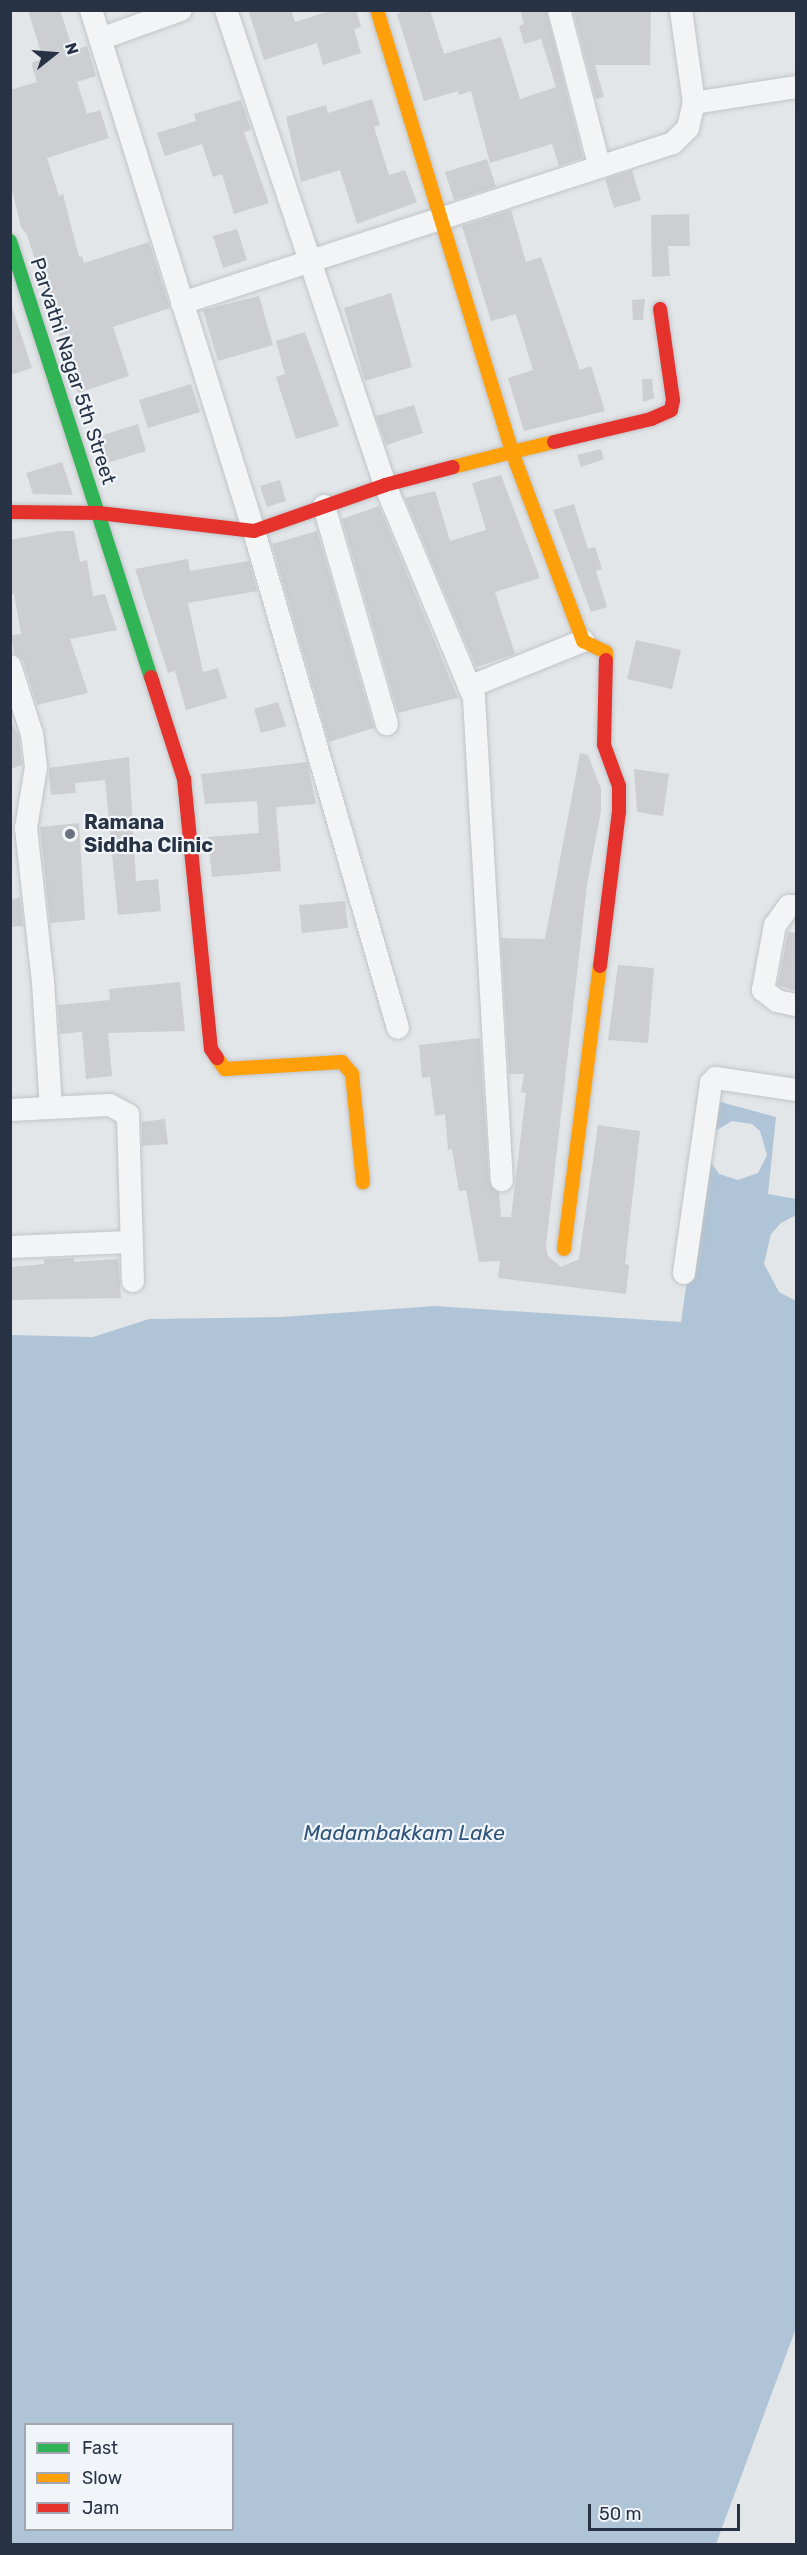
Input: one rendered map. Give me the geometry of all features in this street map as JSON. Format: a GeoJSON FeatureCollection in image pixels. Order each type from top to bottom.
{"type":"FeatureCollection","features":[{"type":"Feature","properties":{"kind":"street"},"geometry":{"type":"LineString","coordinates":[[91,10],[254,531],[398,1028]]}},
{"type":"Feature","properties":{"kind":"street"},"geometry":{"type":"LineString","coordinates":[[99,39],[181,10]]}},
{"type":"Feature","properties":{"kind":"street"},"geometry":{"type":"LineString","coordinates":[[226,10],[385,485],[474,698],[502,1180]]}},
{"type":"Feature","properties":{"kind":"street"},"geometry":{"type":"LineString","coordinates":[[377,10],[438,218],[512,452],[584,641],[606,652],[604,746],[619,786],[620,812],[564,1249]]}},
{"type":"Feature","properties":{"kind":"street"},"geometry":{"type":"LineString","coordinates":[[559,10],[599,165]]}},
{"type":"Feature","properties":{"kind":"street"},"geometry":{"type":"LineString","coordinates":[[182,303],[599,165],[673,143],[688,128],[694,104],[681,10]]}},
{"type":"Feature","properties":{"kind":"street"},"geometry":{"type":"LineString","coordinates":[[694,104],[796,87]]}},
{"type":"Feature","properties":{"kind":"street","name":"Parvathi Nagar 5th Street"},"geometry":{"type":"LineString","coordinates":[[10,242],[184,779],[211,1048],[225,1069],[342,1062],[352,1074],[363,1182]]}},
{"type":"Feature","properties":{"kind":"street"},"geometry":{"type":"LineString","coordinates":[[10,512],[99,513],[254,531],[385,485],[651,419],[671,410],[673,400],[660,309]]}},
{"type":"Feature","properties":{"kind":"street"},"geometry":{"type":"LineString","coordinates":[[324,506],[387,724]]}},
{"type":"Feature","properties":{"kind":"street"},"geometry":{"type":"LineString","coordinates":[[469,687],[584,641]]}},
{"type":"Feature","properties":{"kind":"street"},"geometry":{"type":"LineString","coordinates":[[10,666],[32,734],[36,767],[26,828],[43,982],[51,1108]]}},
{"type":"Feature","properties":{"kind":"street"},"geometry":{"type":"LineString","coordinates":[[796,906],[789,906],[774,925],[763,990],[777,1001],[796,1005]]}},
{"type":"Feature","properties":{"kind":"street"},"geometry":{"type":"LineString","coordinates":[[684,1273],[711,1083],[716,1078],[796,1090]]}},
{"type":"Feature","properties":{"kind":"street"},"geometry":{"type":"LineString","coordinates":[[10,1110],[110,1105],[128,1115],[132,1281]]}},
{"type":"Feature","properties":{"kind":"street"},"geometry":{"type":"LineString","coordinates":[[10,1247],[131,1242]]}},
{"type":"Feature","properties":{"kind":"water","name":"Madambakkam Lake"},"geometry":{"type":"Polygon","coordinates":[[[713,1100],[776,1117],[768,1194],[796,1199],[796,1215],[781,1223],[771,1234],[764,1264],[779,1292],[796,1301],[796,2328],[716,2544],[11,2544],[10,1335],[93,1337],[149,1319],[281,1317],[435,1306],[681,1322],[713,1100]],[[732,1121],[717,1130],[711,1138],[709,1159],[719,1174],[738,1180],[758,1173],[767,1155],[760,1131],[752,1124],[732,1121]]]}},
{"type":"Feature","properties":{"kind":"building"},"geometry":{"type":"Polygon","coordinates":[[[28,10],[60,10],[73,50],[87,46],[96,76],[77,82],[87,114],[100,110],[109,138],[47,158],[59,196],[63,194],[79,257],[82,256],[84,263],[149,242],[170,308],[113,327],[129,376],[78,393],[27,235],[21,227],[10,182],[10,90],[37,82],[31,63],[43,59],[28,10]]]}},
{"type":"Feature","properties":{"kind":"building"},"geometry":{"type":"Polygon","coordinates":[[[248,10],[291,10],[295,22],[332,10],[356,10],[361,27],[354,29],[361,53],[323,65],[317,43],[264,60],[248,10]]]}},
{"type":"Feature","properties":{"kind":"building"},"geometry":{"type":"Polygon","coordinates":[[[408,10],[430,10],[444,54],[501,37],[520,99],[556,87],[541,39],[524,44],[519,26],[524,24],[520,10],[546,10],[583,158],[559,166],[552,144],[490,163],[471,91],[459,95],[458,91],[424,101],[397,14],[408,10]]]}},
{"type":"Feature","properties":{"kind":"building"},"geometry":{"type":"Polygon","coordinates":[[[573,10],[651,10],[650,65],[595,65],[604,97],[596,99],[573,10]]]}},
{"type":"Feature","properties":{"kind":"building"},"geometry":{"type":"Polygon","coordinates":[[[372,99],[380,125],[374,127],[389,175],[405,170],[417,202],[357,224],[340,170],[301,182],[286,117],[326,105],[328,113],[372,99]]]}},
{"type":"Feature","properties":{"kind":"building"},"geometry":{"type":"Polygon","coordinates":[[[241,100],[251,130],[244,132],[269,203],[234,214],[222,174],[213,177],[202,144],[165,156],[157,133],[196,121],[194,114],[241,100]]]}},
{"type":"Feature","properties":{"kind":"building"},"geometry":{"type":"Polygon","coordinates":[[[487,159],[496,187],[454,200],[445,172],[487,159]]]}},
{"type":"Feature","properties":{"kind":"building"},"geometry":{"type":"Polygon","coordinates":[[[632,170],[641,200],[614,208],[605,179],[632,170]]]}},
{"type":"Feature","properties":{"kind":"building"},"geometry":{"type":"Polygon","coordinates":[[[511,210],[526,262],[541,257],[580,370],[591,366],[605,411],[524,431],[508,378],[533,370],[516,314],[491,321],[462,226],[511,210]]]}},
{"type":"Feature","properties":{"kind":"building"},"geometry":{"type":"Polygon","coordinates":[[[689,214],[690,246],[668,246],[670,276],[652,277],[651,215],[689,214]]]}},
{"type":"Feature","properties":{"kind":"building"},"geometry":{"type":"Polygon","coordinates":[[[237,229],[247,260],[223,268],[213,236],[237,229]]]}},
{"type":"Feature","properties":{"kind":"building"},"geometry":{"type":"Polygon","coordinates":[[[391,293],[412,367],[365,381],[344,308],[391,293]]]}},
{"type":"Feature","properties":{"kind":"building"},"geometry":{"type":"Polygon","coordinates":[[[259,296],[273,345],[218,361],[203,310],[259,296]]]}},
{"type":"Feature","properties":{"kind":"building"},"geometry":{"type":"Polygon","coordinates":[[[645,299],[643,320],[633,320],[632,300],[645,299]]]}},
{"type":"Feature","properties":{"kind":"building"},"geometry":{"type":"Polygon","coordinates":[[[10,301],[32,368],[10,375],[10,301]]]}},
{"type":"Feature","properties":{"kind":"building"},"geometry":{"type":"Polygon","coordinates":[[[305,332],[339,426],[296,439],[276,377],[285,374],[276,341],[305,332]]]}},
{"type":"Feature","properties":{"kind":"building"},"geometry":{"type":"Polygon","coordinates":[[[642,379],[652,379],[654,398],[643,402],[642,379]]]}},
{"type":"Feature","properties":{"kind":"building"},"geometry":{"type":"Polygon","coordinates":[[[191,384],[200,412],[148,428],[139,400],[191,384]]]}},
{"type":"Feature","properties":{"kind":"building"},"geometry":{"type":"Polygon","coordinates":[[[414,405],[423,433],[386,445],[376,416],[414,405]]]}},
{"type":"Feature","properties":{"kind":"building"},"geometry":{"type":"Polygon","coordinates":[[[138,424],[146,451],[101,465],[93,438],[138,424]]]}},
{"type":"Feature","properties":{"kind":"building"},"geometry":{"type":"Polygon","coordinates":[[[601,449],[604,459],[581,467],[577,455],[601,449]]]}},
{"type":"Feature","properties":{"kind":"building"},"geometry":{"type":"Polygon","coordinates":[[[62,462],[73,495],[33,494],[26,473],[62,462]]]}},
{"type":"Feature","properties":{"kind":"building"},"geometry":{"type":"Polygon","coordinates":[[[501,475],[540,578],[495,592],[515,654],[476,667],[405,498],[435,491],[450,541],[486,530],[472,483],[501,475]]]}},
{"type":"Feature","properties":{"kind":"building"},"geometry":{"type":"Polygon","coordinates":[[[280,480],[286,501],[267,507],[260,486],[280,480]]]}},
{"type":"Feature","properties":{"kind":"building"},"geometry":{"type":"Polygon","coordinates":[[[574,504],[588,549],[595,547],[602,569],[596,571],[607,607],[591,612],[553,510],[574,504]]]}},
{"type":"Feature","properties":{"kind":"building"},"geometry":{"type":"Polygon","coordinates":[[[379,506],[458,698],[398,713],[342,519],[379,506]]]}},
{"type":"Feature","properties":{"kind":"building"},"geometry":{"type":"Polygon","coordinates":[[[59,531],[74,531],[80,562],[87,560],[93,596],[105,594],[117,630],[70,639],[88,693],[37,705],[23,660],[14,653],[11,635],[21,634],[14,594],[10,595],[10,540],[59,531]]]}},
{"type":"Feature","properties":{"kind":"building"},"geometry":{"type":"Polygon","coordinates":[[[317,531],[374,728],[329,742],[272,544],[317,531]]]}},
{"type":"Feature","properties":{"kind":"building"},"geometry":{"type":"Polygon","coordinates":[[[188,559],[190,571],[249,561],[257,591],[188,603],[203,672],[218,668],[227,698],[186,710],[175,671],[168,673],[135,569],[188,559]]]}},
{"type":"Feature","properties":{"kind":"building"},"geometry":{"type":"Polygon","coordinates":[[[636,640],[681,650],[672,689],[627,679],[636,640]]]}},
{"type":"Feature","properties":{"kind":"building"},"geometry":{"type":"Polygon","coordinates":[[[278,702],[286,726],[261,733],[254,709],[278,702]]]}},
{"type":"Feature","properties":{"kind":"building"},"geometry":{"type":"Polygon","coordinates":[[[10,720],[19,737],[22,765],[10,769],[10,720]]]}},
{"type":"Feature","properties":{"kind":"building"},"geometry":{"type":"Polygon","coordinates":[[[580,753],[588,755],[601,789],[601,811],[587,885],[546,1247],[548,1256],[561,1267],[579,1259],[598,1125],[640,1131],[625,1264],[629,1265],[626,1294],[498,1278],[500,1261],[479,1262],[466,1190],[459,1191],[452,1149],[448,1150],[445,1114],[435,1116],[430,1077],[422,1078],[419,1045],[480,1038],[489,1181],[499,1193],[501,1217],[511,1217],[526,1093],[521,1092],[524,1074],[509,1074],[501,938],[545,939],[580,753]]]}},
{"type":"Feature","properties":{"kind":"building"},"geometry":{"type":"Polygon","coordinates":[[[129,757],[136,881],[158,879],[161,911],[118,915],[105,780],[75,783],[76,793],[51,795],[49,768],[129,757]]]}},
{"type":"Feature","properties":{"kind":"building"},"geometry":{"type":"Polygon","coordinates":[[[307,762],[316,804],[276,807],[281,871],[212,877],[208,837],[259,833],[257,801],[205,804],[201,774],[307,762]]]}},
{"type":"Feature","properties":{"kind":"building"},"geometry":{"type":"Polygon","coordinates":[[[634,769],[669,774],[663,816],[637,812],[634,769]]]}},
{"type":"Feature","properties":{"kind":"building"},"geometry":{"type":"Polygon","coordinates":[[[79,823],[85,920],[50,923],[40,827],[79,823]]]}},
{"type":"Feature","properties":{"kind":"building"},"geometry":{"type":"Polygon","coordinates":[[[20,898],[23,926],[10,927],[10,899],[20,898]]]}},
{"type":"Feature","properties":{"kind":"building"},"geometry":{"type":"Polygon","coordinates":[[[345,901],[348,928],[302,933],[299,905],[345,901]]]}},
{"type":"Feature","properties":{"kind":"building"},"geometry":{"type":"Polygon","coordinates":[[[788,932],[796,933],[796,991],[778,985],[788,932]]]}},
{"type":"Feature","properties":{"kind":"building"},"geometry":{"type":"Polygon","coordinates":[[[618,965],[654,968],[648,1043],[608,1040],[618,965]]]}},
{"type":"Feature","properties":{"kind":"building"},"geometry":{"type":"Polygon","coordinates":[[[180,982],[185,1031],[108,1033],[112,1076],[86,1079],[82,1032],[60,1034],[58,1005],[110,1000],[109,989],[180,982]]]}},
{"type":"Feature","properties":{"kind":"building"},"geometry":{"type":"Polygon","coordinates":[[[165,1119],[168,1144],[142,1146],[142,1122],[165,1119]]]}},
{"type":"Feature","properties":{"kind":"building"},"geometry":{"type":"Polygon","coordinates":[[[74,1258],[74,1262],[118,1259],[121,1298],[10,1300],[10,1267],[44,1264],[44,1259],[74,1258]]]}},
{"type":"Feature","properties":{"kind":"traffic: fast"},"geometry":{"type":"LineString","coordinates":[[10,241],[151,677]]}},
{"type":"Feature","properties":{"kind":"traffic: slow"},"geometry":{"type":"LineString","coordinates":[[377,10],[512,452],[554,442]]}},
{"type":"Feature","properties":{"kind":"traffic: slow"},"geometry":{"type":"LineString","coordinates":[[453,467],[512,452],[583,641],[606,652],[606,660]]}},
{"type":"Feature","properties":{"kind":"traffic: slow"},"geometry":{"type":"LineString","coordinates":[[564,1249],[600,966]]}},
{"type":"Feature","properties":{"kind":"traffic: slow"},"geometry":{"type":"LineString","coordinates":[[217,1058],[225,1069],[342,1062],[352,1074],[363,1182]]}},
{"type":"Feature","properties":{"kind":"traffic: jam"},"geometry":{"type":"LineString","coordinates":[[554,442],[651,419],[671,410],[673,400],[660,309]]}},
{"type":"Feature","properties":{"kind":"traffic: jam"},"geometry":{"type":"LineString","coordinates":[[10,512],[99,513],[254,531],[385,485],[453,467]]}},
{"type":"Feature","properties":{"kind":"traffic: jam"},"geometry":{"type":"LineString","coordinates":[[600,966],[619,812],[619,786],[604,745],[606,660]]}},
{"type":"Feature","properties":{"kind":"traffic: jam"},"geometry":{"type":"LineString","coordinates":[[151,677],[184,779],[211,1049],[217,1058]]}},
{"type":"Feature","properties":{"kind":"place","name":"Ramana Siddha Clinic"},"geometry":{"type":"Point","coordinates":[70,834]}}]}
